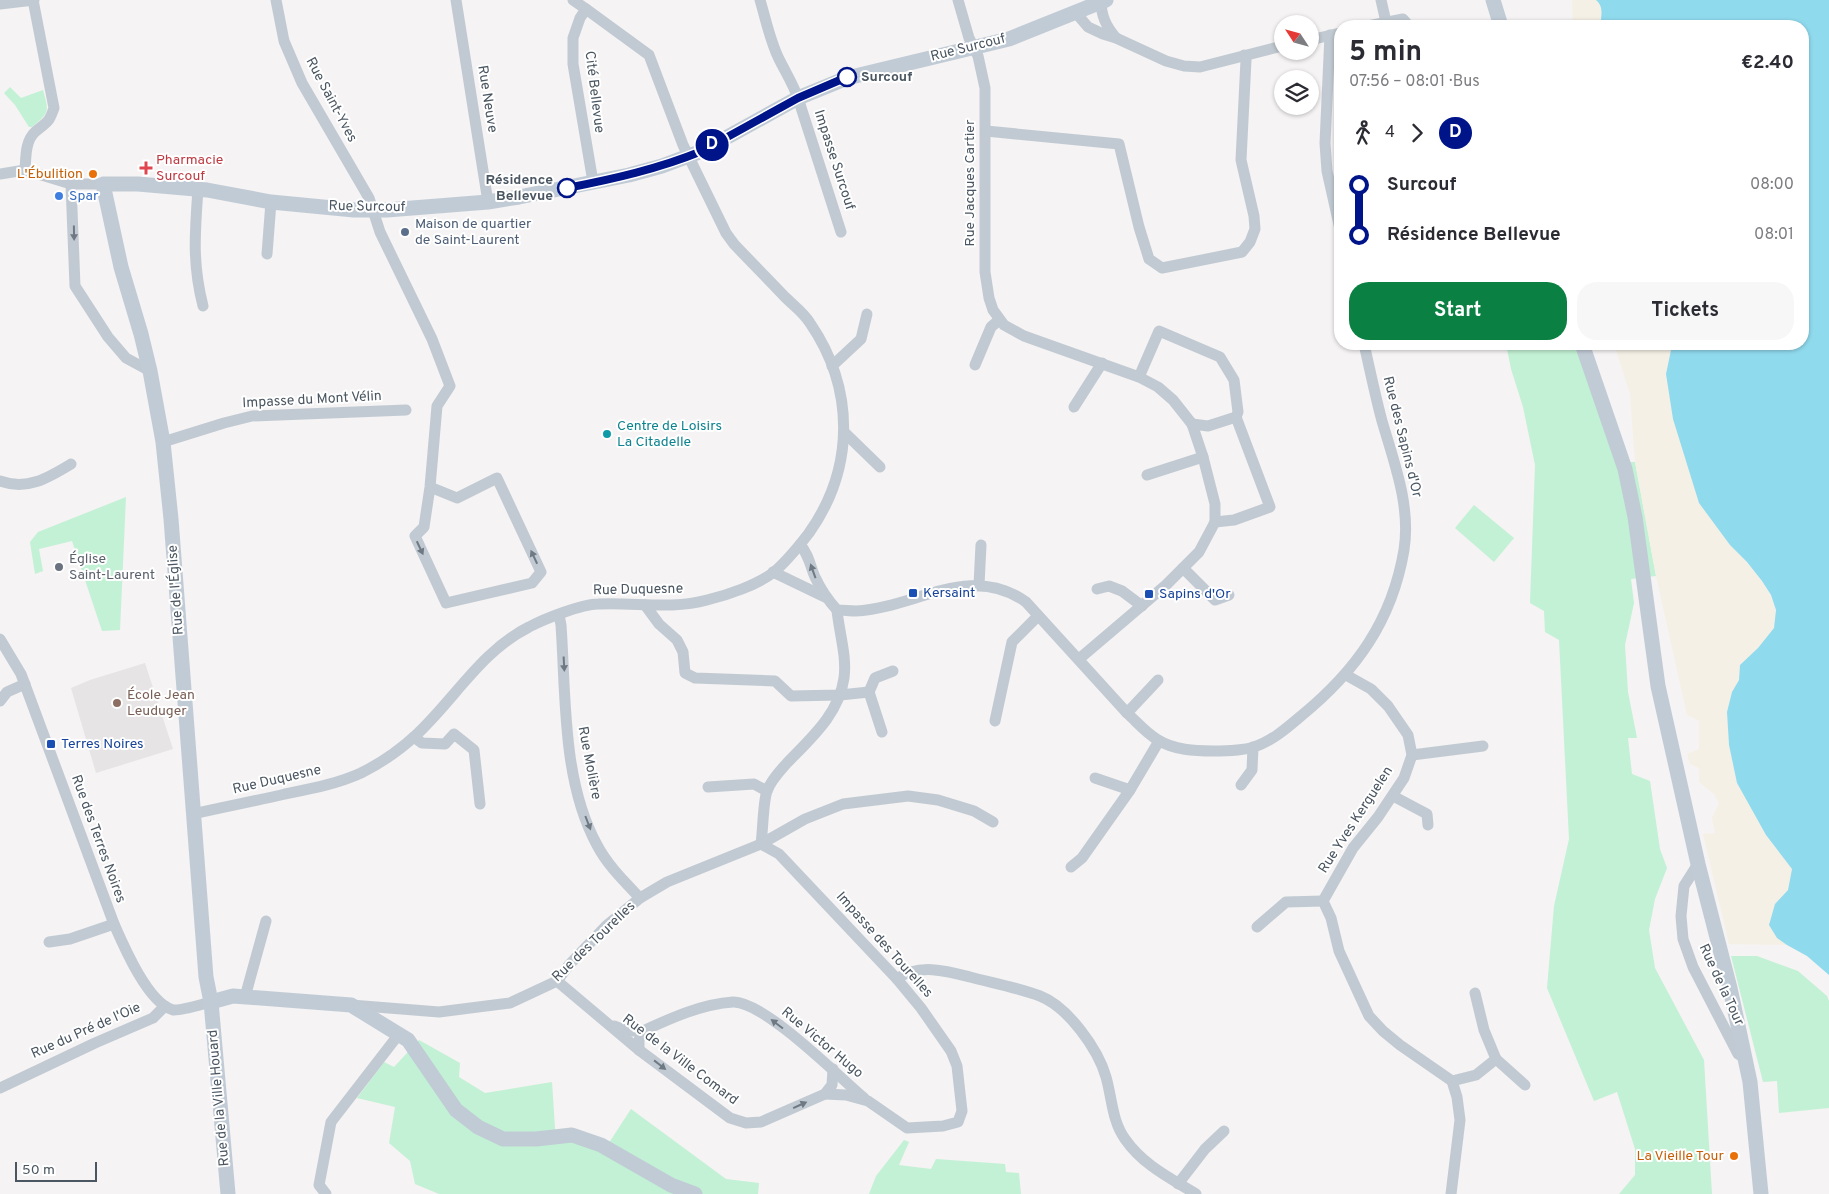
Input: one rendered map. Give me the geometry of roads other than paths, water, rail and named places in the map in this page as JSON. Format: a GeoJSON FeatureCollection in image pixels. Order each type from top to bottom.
{"type":"FeatureCollection","features":[{"type":"Feature","properties":{"kind":"street"},"geometry":{"type":"LineString","coordinates":[[0,4],[34,0],[54,108],[50,121],[34,133],[27,146],[26,170]]}},
{"type":"Feature","properties":{"kind":"street","name":"Rue Saint-Yves"},"geometry":{"type":"LineString","coordinates":[[276,0],[284,41],[302,83],[369,198],[380,232],[432,339],[450,386],[437,406],[430,487]]}},
{"type":"Feature","properties":{"kind":"street","name":"Rue Neuve"},"geometry":{"type":"LineString","coordinates":[[456,0],[488,202]]}},
{"type":"Feature","properties":{"kind":"street"},"geometry":{"type":"LineString","coordinates":[[573,0],[649,55],[688,156]]}},
{"type":"Feature","properties":{"kind":"street","name":"Impasse Surcouf"},"geometry":{"type":"LineString","coordinates":[[760,0],[770,38],[779,59],[792,80],[841,232]]}},
{"type":"Feature","properties":{"kind":"street","name":"Rue Jacques Cartier"},"geometry":{"type":"LineString","coordinates":[[958,0],[969,38],[978,56],[985,88],[985,272],[989,298],[999,320]]}},
{"type":"Feature","properties":{"kind":"street"},"geometry":{"type":"LineString","coordinates":[[1381,0],[1386,20]]}},
{"type":"Feature","properties":{"kind":"street"},"geometry":{"type":"LineString","coordinates":[[1493,0],[1499,20]]}},
{"type":"Feature","properties":{"kind":"street","name":"Rue Surcouf"},"geometry":{"type":"LineString","coordinates":[[103,184],[138,184],[198,189],[271,202],[354,210],[387,210],[488,202],[629,175],[688,156],[702,151],[798,98],[847,78],[1009,39],[1102,1]]}},
{"type":"Feature","properties":{"kind":"street"},"geometry":{"type":"LineString","coordinates":[[1102,1],[1101,9],[1106,26],[1116,38]]}},
{"type":"Feature","properties":{"kind":"street","name":"Cité Bellevue"},"geometry":{"type":"LineString","coordinates":[[586,9],[580,18],[573,38],[573,64],[593,182]]}},
{"type":"Feature","properties":{"kind":"street"},"geometry":{"type":"LineString","coordinates":[[1076,13],[1088,27],[1166,61],[1184,66],[1200,67],[1274,48]]}},
{"type":"Feature","properties":{"kind":"street"},"geometry":{"type":"LineString","coordinates":[[1319,38],[1334,34]]}},
{"type":"Feature","properties":{"kind":"street"},"geometry":{"type":"LineString","coordinates":[[1334,45],[1325,143],[1327,171],[1334,202]]}},
{"type":"Feature","properties":{"kind":"street"},"geometry":{"type":"LineString","coordinates":[[986,131],[1119,144],[1139,227],[1149,259],[1162,268],[1242,252],[1250,242],[1255,229],[1242,160],[1246,60],[1244,55]]}},
{"type":"Feature","properties":{"kind":"street","name":"Rue Duquesne"},"geometry":{"type":"LineString","coordinates":[[193,814],[322,786],[360,774],[393,754],[414,737],[493,652],[513,636],[530,626],[595,603],[678,606],[708,600],[739,590],[773,572],[800,545],[821,516],[840,466],[844,432],[840,392],[832,366],[809,322],[734,244],[726,233],[688,156]]}},
{"type":"Feature","properties":{"kind":"street"},"geometry":{"type":"LineString","coordinates":[[0,174],[26,170],[71,184],[103,184]]}},
{"type":"Feature","properties":{"kind":"street"},"geometry":{"type":"LineString","coordinates":[[71,184],[75,286],[108,337],[126,358],[150,371]]}},
{"type":"Feature","properties":{"kind":"street","name":"Rue de l'Église"},"geometry":{"type":"LineString","coordinates":[[103,184],[121,267],[150,371],[163,442],[206,977],[212,1002]]}},
{"type":"Feature","properties":{"kind":"street"},"geometry":{"type":"LineString","coordinates":[[198,189],[194,244],[197,282],[203,306]]}},
{"type":"Feature","properties":{"kind":"street"},"geometry":{"type":"LineString","coordinates":[[266,254],[271,202]]}},
{"type":"Feature","properties":{"kind":"street"},"geometry":{"type":"LineString","coordinates":[[832,366],[860,339],[866,314]]}},
{"type":"Feature","properties":{"kind":"street"},"geometry":{"type":"LineString","coordinates":[[975,365],[991,327],[999,320],[1004,325],[1024,336],[1140,377],[1173,400],[1192,424],[1215,504],[1215,522],[1199,552],[1166,585],[1079,658]]}},
{"type":"Feature","properties":{"kind":"street"},"geometry":{"type":"LineString","coordinates":[[1140,377],[1159,331],[1220,357],[1234,380],[1238,412],[1236,417],[1270,507],[1234,520],[1215,522]]}},
{"type":"Feature","properties":{"kind":"street","name":"Rue des Sapins d'Or"},"geometry":{"type":"LineString","coordinates":[[837,610],[856,611],[959,587],[979,585],[998,588],[1012,593],[1026,602],[1079,658],[1127,713],[1159,741],[1180,749],[1228,751],[1253,747],[1268,740],[1285,730],[1346,675],[1371,640],[1383,618],[1395,588],[1404,548],[1405,504],[1375,394],[1365,350]]}},
{"type":"Feature","properties":{"kind":"street"},"geometry":{"type":"LineString","coordinates":[[1584,350],[1625,469],[1635,517],[1658,686],[1698,864],[1730,988],[1745,1058],[1754,1110],[1761,1194]]}},
{"type":"Feature","properties":{"kind":"street"},"geometry":{"type":"LineString","coordinates":[[1074,407],[1102,363]]}},
{"type":"Feature","properties":{"kind":"street","name":"Impasse du Mont Vélin"},"geometry":{"type":"LineString","coordinates":[[163,442],[252,416],[406,410]]}},
{"type":"Feature","properties":{"kind":"street"},"geometry":{"type":"LineString","coordinates":[[1192,424],[1208,426],[1236,417]]}},
{"type":"Feature","properties":{"kind":"street"},"geometry":{"type":"LineString","coordinates":[[844,432],[880,467]]}},
{"type":"Feature","properties":{"kind":"street"},"geometry":{"type":"LineString","coordinates":[[1146,476],[1203,457]]}},
{"type":"Feature","properties":{"kind":"street"},"geometry":{"type":"LineString","coordinates":[[0,481],[12,485],[27,484],[53,475],[71,464]]}},
{"type":"Feature","properties":{"kind":"street"},"geometry":{"type":"LineString","coordinates":[[497,478],[541,572],[532,583],[446,603],[415,536],[424,527],[430,487],[457,498],[497,478]]}},
{"type":"Feature","properties":{"kind":"street"},"geometry":{"type":"LineString","coordinates":[[761,844],[767,791],[776,775],[824,724],[833,711],[840,695],[844,678],[844,659],[837,610],[825,597],[806,551],[800,545]]}},
{"type":"Feature","properties":{"kind":"street"},"geometry":{"type":"LineString","coordinates":[[979,585],[981,545]]}},
{"type":"Feature","properties":{"kind":"street"},"geometry":{"type":"LineString","coordinates":[[1183,568],[1215,600],[1229,595]]}},
{"type":"Feature","properties":{"kind":"street"},"geometry":{"type":"LineString","coordinates":[[773,572],[825,597]]}},
{"type":"Feature","properties":{"kind":"street"},"geometry":{"type":"LineString","coordinates":[[1097,589],[1109,586],[1122,591],[1142,606]]}},
{"type":"Feature","properties":{"kind":"street"},"geometry":{"type":"LineString","coordinates":[[645,604],[660,624],[677,640],[690,675],[775,681],[791,696],[840,695],[869,692]]}},
{"type":"Feature","properties":{"kind":"street","name":"Rue Molière"},"geometry":{"type":"LineString","coordinates":[[559,615],[562,625],[566,720],[580,803],[597,845],[610,866],[640,898]]}},
{"type":"Feature","properties":{"kind":"street"},"geometry":{"type":"LineString","coordinates":[[995,721],[1012,642],[1038,616]]}},
{"type":"Feature","properties":{"kind":"street","name":"Rue des Terres Noires"},"geometry":{"type":"LineString","coordinates":[[0,639],[23,679],[114,924],[132,964],[156,998],[165,1006]]}},
{"type":"Feature","properties":{"kind":"street"},"geometry":{"type":"LineString","coordinates":[[882,732],[869,692],[875,678],[893,671]]}},
{"type":"Feature","properties":{"kind":"street"},"geometry":{"type":"LineString","coordinates":[[1346,675],[1371,689],[1388,706],[1408,735],[1412,755],[1483,746]]}},
{"type":"Feature","properties":{"kind":"street"},"geometry":{"type":"LineString","coordinates":[[0,701],[7,692],[23,679]]}},
{"type":"Feature","properties":{"kind":"street"},"geometry":{"type":"LineString","coordinates":[[1127,713],[1158,680]]}},
{"type":"Feature","properties":{"kind":"street"},"geometry":{"type":"LineString","coordinates":[[414,737],[422,743],[445,744],[454,734],[474,750],[480,804]]}},
{"type":"Feature","properties":{"kind":"street"},"geometry":{"type":"LineString","coordinates":[[1071,866],[1082,858],[1130,790],[1159,741]]}},
{"type":"Feature","properties":{"kind":"street"},"geometry":{"type":"LineString","coordinates":[[1241,785],[1252,770],[1253,747]]}},
{"type":"Feature","properties":{"kind":"street","name":"Rue Yves Kerguelen"},"geometry":{"type":"LineString","coordinates":[[1323,901],[1353,848],[1393,796],[1404,778],[1412,755]]}},
{"type":"Feature","properties":{"kind":"street"},"geometry":{"type":"LineString","coordinates":[[1095,778],[1130,790]]}},
{"type":"Feature","properties":{"kind":"street"},"geometry":{"type":"LineString","coordinates":[[708,787],[754,784],[767,791]]}},
{"type":"Feature","properties":{"kind":"street","name":"Rue des Tourelles"},"geometry":{"type":"LineString","coordinates":[[212,1002],[233,996],[439,1012],[510,1003],[557,981],[569,965],[606,926],[640,898],[667,882],[761,844],[805,819],[843,804],[908,796],[938,800],[974,811],[993,822]]}},
{"type":"Feature","properties":{"kind":"street"},"geometry":{"type":"LineString","coordinates":[[1393,796],[1427,814],[1428,825]]}},
{"type":"Feature","properties":{"kind":"street","name":"Impasse des Tourelles"},"geometry":{"type":"LineString","coordinates":[[761,844],[779,854],[897,979],[921,1008],[951,1052],[957,1066],[962,1111],[958,1122],[943,1126],[907,1128]]}},
{"type":"Feature","properties":{"kind":"street","name":"Rue de la Tour"},"geometry":{"type":"LineString","coordinates":[[1698,864],[1684,886],[1681,916],[1683,939],[1693,967],[1738,1054],[1745,1058]]}},
{"type":"Feature","properties":{"kind":"street"},"geometry":{"type":"LineString","coordinates":[[1257,927],[1286,902],[1323,901],[1331,918],[1339,951],[1369,1016],[1400,1045],[1452,1082],[1458,1097],[1460,1120],[1451,1194]]}},
{"type":"Feature","properties":{"kind":"street"},"geometry":{"type":"LineString","coordinates":[[245,997],[266,921]]}},
{"type":"Feature","properties":{"kind":"street"},"geometry":{"type":"LineString","coordinates":[[49,942],[70,939],[114,924]]}},
{"type":"Feature","properties":{"kind":"street"},"geometry":{"type":"LineString","coordinates":[[897,979],[902,975],[925,969],[945,970],[1041,996],[1056,1005],[1068,1016],[1085,1038],[1102,1066],[1110,1092],[1115,1120],[1124,1138],[1138,1156],[1158,1171],[1196,1194]]}},
{"type":"Feature","properties":{"kind":"street","name":"Rue de la Ville Comard"},"geometry":{"type":"LineString","coordinates":[[557,981],[639,1050],[730,1118],[746,1123],[761,1122],[825,1094],[846,1095],[868,1101],[907,1128]]}},
{"type":"Feature","properties":{"kind":"street"},"geometry":{"type":"LineString","coordinates":[[1475,993],[1484,1030],[1496,1059],[1525,1084]]}},
{"type":"Feature","properties":{"kind":"street"},"geometry":{"type":"LineString","coordinates":[[165,1006],[175,1010],[212,1002]]}},
{"type":"Feature","properties":{"kind":"street","name":"Rue de la Ville Houard"},"geometry":{"type":"LineString","coordinates":[[212,1002],[228,1194]]}},
{"type":"Feature","properties":{"kind":"street","name":"Rue Victor Hugo"},"geometry":{"type":"LineString","coordinates":[[643,1031],[696,1008],[735,1002],[758,1010],[816,1054],[868,1101]]}},
{"type":"Feature","properties":{"kind":"street"},"geometry":{"type":"LineString","coordinates":[[351,1005],[408,1040],[456,1110],[478,1127],[503,1139],[536,1139],[572,1135],[601,1145],[672,1185],[695,1194]]}},
{"type":"Feature","properties":{"kind":"street","name":"Rue du Pré de l'Oie"},"geometry":{"type":"LineString","coordinates":[[0,1088],[153,1018],[165,1006]]}},
{"type":"Feature","properties":{"kind":"street"},"geometry":{"type":"LineString","coordinates":[[608,1024],[627,1031],[643,1031],[639,1040],[639,1050]]}},
{"type":"Feature","properties":{"kind":"street"},"geometry":{"type":"LineString","coordinates":[[326,1194],[319,1186],[331,1122],[399,1034]]}},
{"type":"Feature","properties":{"kind":"street"},"geometry":{"type":"LineString","coordinates":[[1452,1082],[1476,1075],[1496,1059]]}},
{"type":"Feature","properties":{"kind":"street"},"geometry":{"type":"LineString","coordinates":[[825,1094],[832,1085],[833,1069]]}},
{"type":"Feature","properties":{"kind":"street"},"geometry":{"type":"LineString","coordinates":[[1178,1184],[1205,1149],[1224,1131]]}},
{"type":"Feature","properties":{"kind":"water"},"geometry":{"type":"Polygon","coordinates":[[[1596,0],[1829,0],[1829,975],[1807,956],[1777,938],[1769,925],[1775,904],[1788,890],[1792,869],[1766,835],[1737,783],[1729,745],[1727,712],[1732,692],[1739,680],[1740,665],[1758,648],[1774,628],[1776,610],[1771,595],[1762,581],[1730,545],[1699,503],[1673,419],[1666,374],[1671,350],[1809,350],[1809,20],[1601,20],[1599,3],[1596,0]]]}},
{"type":"Feature","properties":{"kind":"place","name":"Surcouf"},"geometry":{"type":"Point","coordinates":[847,77]}},
{"type":"Feature","properties":{"kind":"place","name":"Pharmacie Surcouf"},"geometry":{"type":"Point","coordinates":[146,168]}},
{"type":"Feature","properties":{"kind":"place","name":"L'Ébulition"},"geometry":{"type":"Point","coordinates":[93,174]}},
{"type":"Feature","properties":{"kind":"place","name":"Résidence Bellevue"},"geometry":{"type":"Point","coordinates":[567,188]}},
{"type":"Feature","properties":{"kind":"place","name":"Spar"},"geometry":{"type":"Point","coordinates":[59,196]}},
{"type":"Feature","properties":{"kind":"place","name":"Maison de quartier de Saint-Laurent"},"geometry":{"type":"Point","coordinates":[405,232]}},
{"type":"Feature","properties":{"kind":"place","name":"Centre de Loisirs La Citadelle"},"geometry":{"type":"Point","coordinates":[607,434]}},
{"type":"Feature","properties":{"kind":"place","name":"Église Saint-Laurent"},"geometry":{"type":"Point","coordinates":[59,567]}},
{"type":"Feature","properties":{"kind":"place","name":"Kersaint"},"geometry":{"type":"Point","coordinates":[913,593]}},
{"type":"Feature","properties":{"kind":"place","name":"Sapins d'Or"},"geometry":{"type":"Point","coordinates":[1149,594]}},
{"type":"Feature","properties":{"kind":"place","name":"École Jean Leuduger"},"geometry":{"type":"Point","coordinates":[117,703]}},
{"type":"Feature","properties":{"kind":"place","name":"Terres Noires"},"geometry":{"type":"Point","coordinates":[51,744]}},
{"type":"Feature","properties":{"kind":"place","name":"La Vieille Tour"},"geometry":{"type":"Point","coordinates":[1734,1156]}}]}
